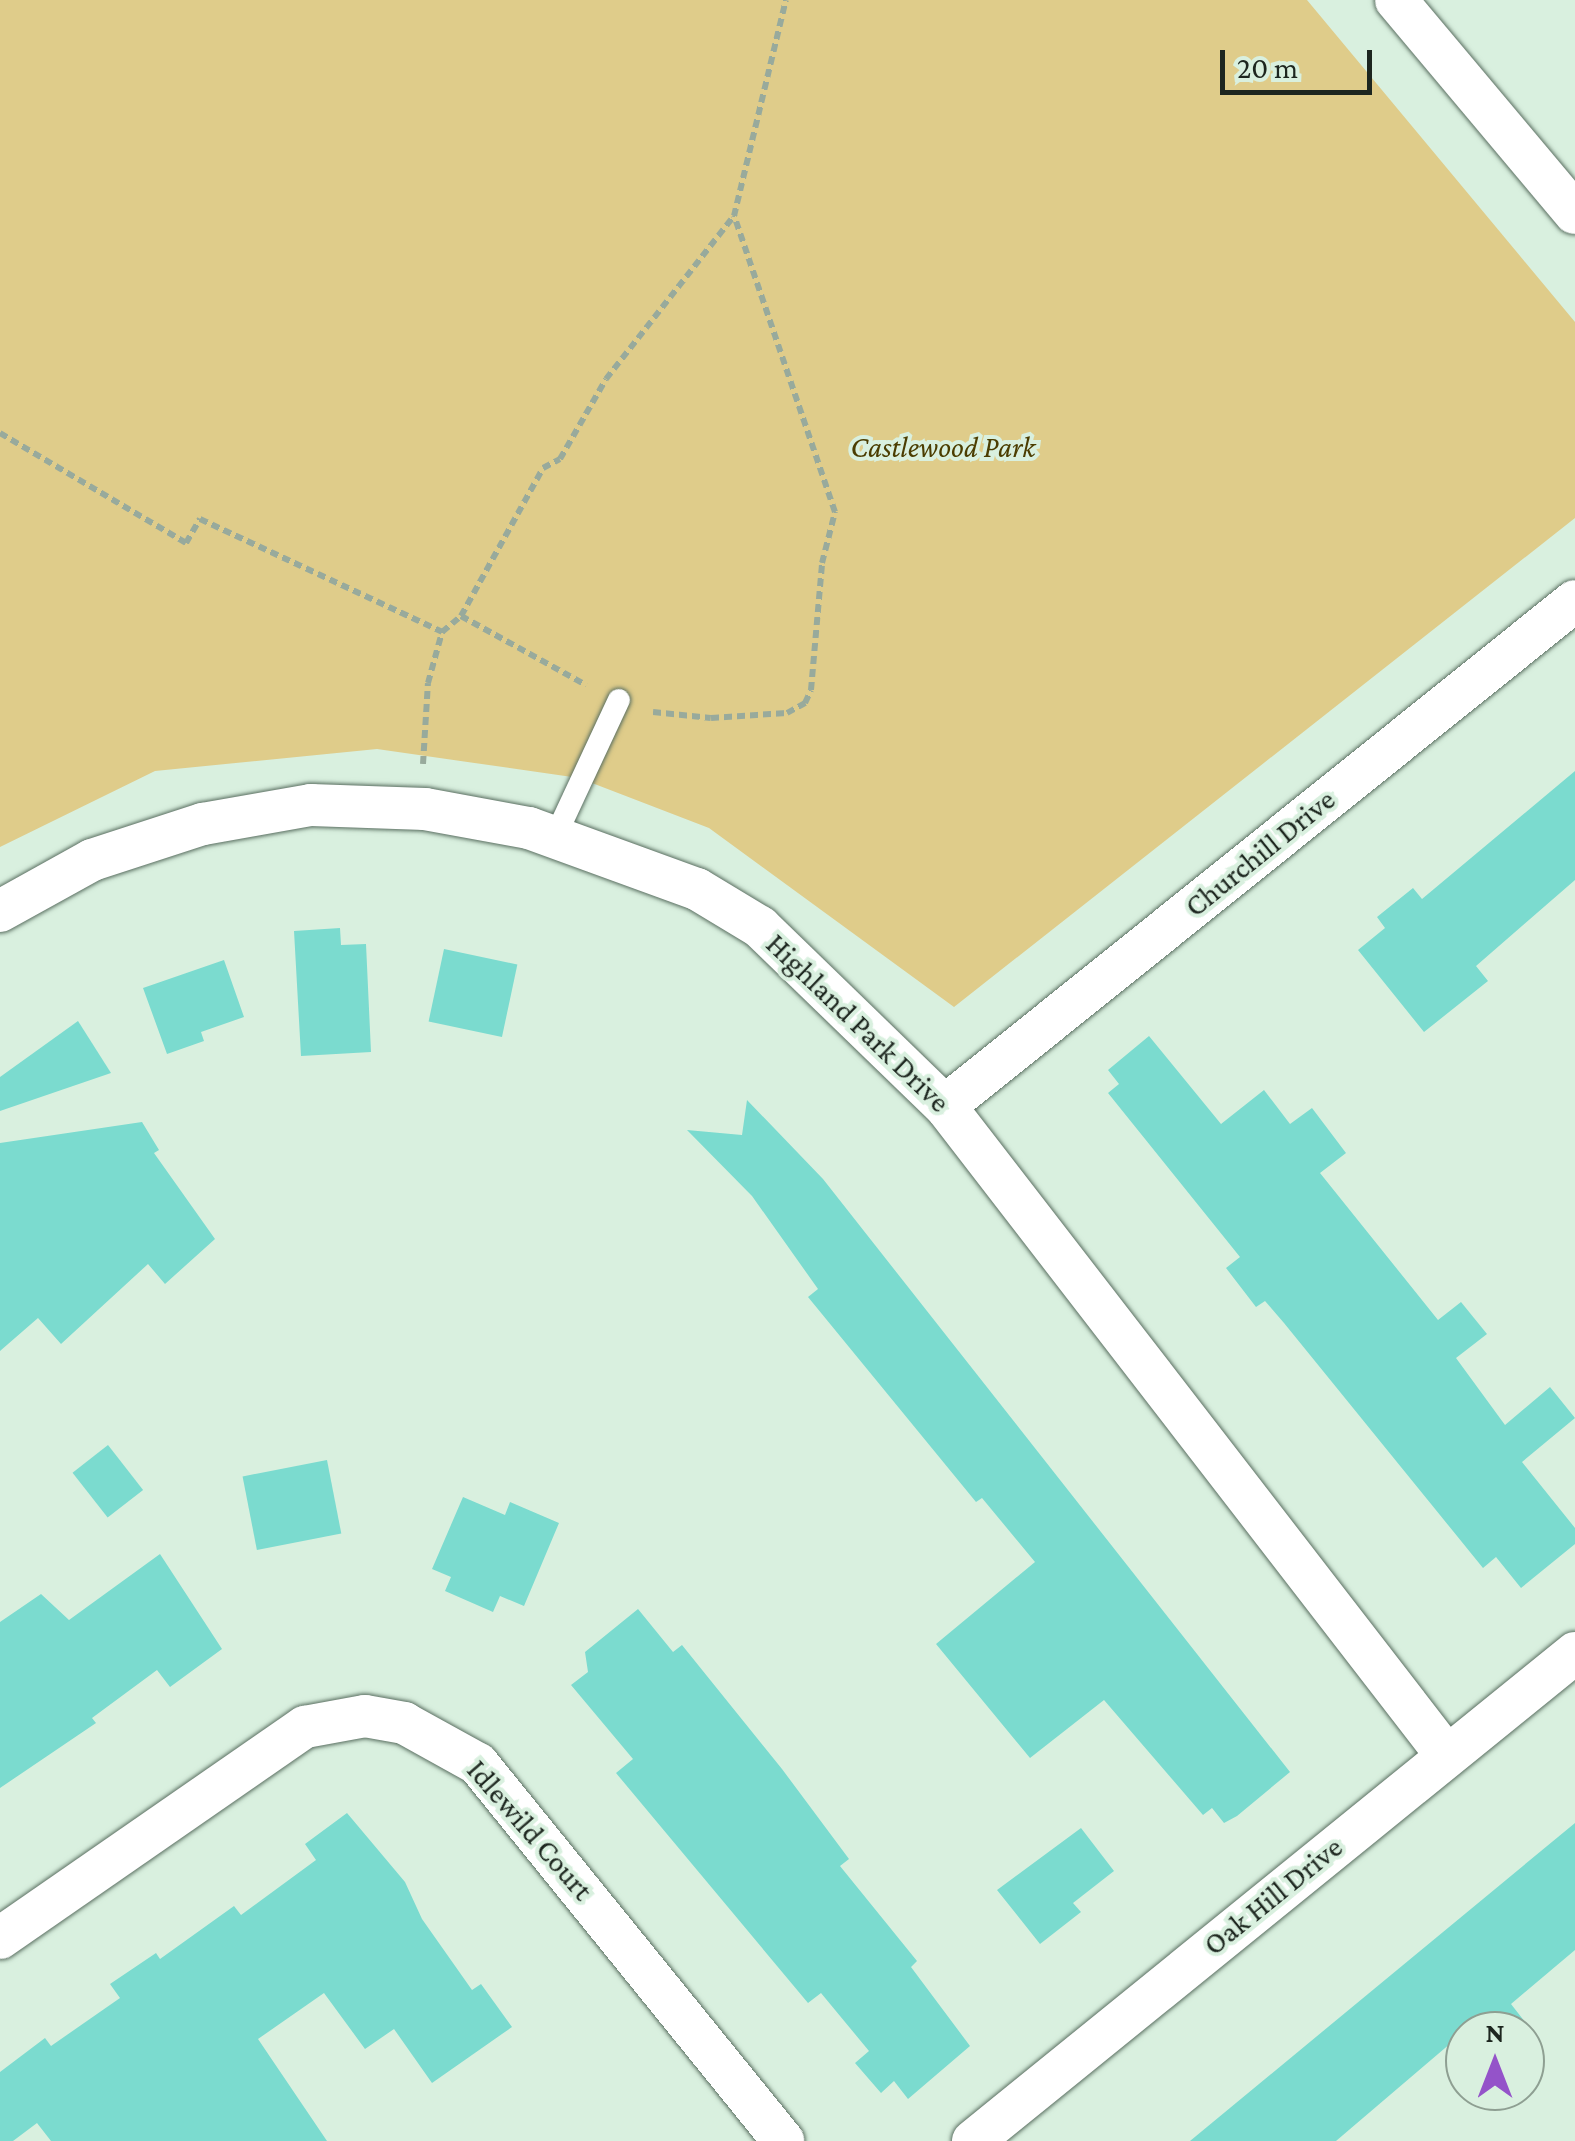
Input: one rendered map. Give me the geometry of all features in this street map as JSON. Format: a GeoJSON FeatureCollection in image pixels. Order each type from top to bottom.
{"type":"FeatureCollection","features":[{"type":"Feature","properties":{"kind":"street"},"geometry":{"type":"LineString","coordinates":[[1396,0],[1575,213]]}},
{"type":"Feature","properties":{"kind":"street","name":"Churchill Drive"},"geometry":{"type":"LineString","coordinates":[[945,1106],[1575,601]]}},
{"type":"Feature","properties":{"kind":"street","name":"Highland Park Drive"},"geometry":{"type":"LineString","coordinates":[[0,911],[92,860],[203,824],[311,805],[425,809],[555,837],[697,889],[760,927],[945,1106],[1446,1755]]}},
{"type":"Feature","properties":{"kind":"street","name":"Oak Hill Drive"},"geometry":{"type":"LineString","coordinates":[[973,2141],[1575,1653]]}},
{"type":"Feature","properties":{"kind":"street","name":"Idlewild Court"},"geometry":{"type":"LineString","coordinates":[[0,1938],[305,1727],[365,1716],[404,1722],[478,1764],[783,2141]]}},
{"type":"Feature","properties":{"kind":"lane"},"geometry":{"type":"LineString","coordinates":[[555,837],[619,700]]}},
{"type":"Feature","properties":{"kind":"path"},"geometry":{"type":"LineString","coordinates":[[423,764],[428,683],[442,632],[461,616],[542,468],[560,459],[606,379],[734,216],[786,0]]}},
{"type":"Feature","properties":{"kind":"path"},"geometry":{"type":"LineString","coordinates":[[461,616],[619,700],[659,714],[753,717],[787,713],[805,703],[811,690],[822,564],[835,512],[734,216]]}},
{"type":"Feature","properties":{"kind":"path"},"geometry":{"type":"LineString","coordinates":[[0,433],[186,543],[200,519],[442,632]]}},
{"type":"Feature","properties":{"kind":"green space","name":"Castlewood Park"},"geometry":{"type":"Polygon","coordinates":[[[0,0],[1307,0],[1575,322],[1575,518],[954,1007],[709,828],[579,778],[377,749],[155,771],[0,847],[0,0]]]}},
{"type":"Feature","properties":{"kind":"building"},"geometry":{"type":"Polygon","coordinates":[[[1575,771],[1575,880],[1476,966],[1488,981],[1424,1032],[1358,950],[1385,928],[1377,917],[1413,888],[1422,899],[1575,771]]]}},
{"type":"Feature","properties":{"kind":"building"},"geometry":{"type":"Polygon","coordinates":[[[340,928],[341,945],[366,944],[371,1052],[301,1056],[294,931],[340,928]]]}},
{"type":"Feature","properties":{"kind":"building"},"geometry":{"type":"Polygon","coordinates":[[[444,949],[517,965],[502,1037],[429,1021],[444,949]]]}},
{"type":"Feature","properties":{"kind":"building"},"geometry":{"type":"Polygon","coordinates":[[[224,960],[244,1017],[201,1032],[204,1041],[167,1054],[143,988],[224,960]]]}},
{"type":"Feature","properties":{"kind":"building"},"geometry":{"type":"Polygon","coordinates":[[[78,1021],[111,1073],[0,1111],[0,1077],[78,1021]]]}},
{"type":"Feature","properties":{"kind":"building"},"geometry":{"type":"Polygon","coordinates":[[[1149,1036],[1221,1124],[1264,1090],[1290,1124],[1312,1108],[1346,1153],[1320,1173],[1438,1320],[1461,1302],[1487,1334],[1456,1358],[1505,1425],[1550,1387],[1575,1418],[1522,1462],[1575,1528],[1575,1544],[1521,1588],[1496,1557],[1483,1568],[1265,1301],[1256,1307],[1226,1268],[1240,1257],[1108,1093],[1119,1084],[1108,1070],[1149,1036]]]}},
{"type":"Feature","properties":{"kind":"building"},"geometry":{"type":"Polygon","coordinates":[[[747,1100],[823,1179],[1290,1772],[1237,1816],[1224,1823],[1212,1808],[1203,1815],[1104,1700],[1030,1758],[936,1644],[1035,1562],[982,1498],[976,1502],[808,1297],[818,1289],[752,1196],[687,1130],[742,1135],[747,1100]]]}},
{"type":"Feature","properties":{"kind":"building"},"geometry":{"type":"Polygon","coordinates":[[[142,1122],[159,1150],[154,1153],[215,1239],[165,1284],[148,1264],[61,1344],[38,1318],[0,1351],[0,1143],[142,1122]]]}},
{"type":"Feature","properties":{"kind":"building"},"geometry":{"type":"Polygon","coordinates":[[[108,1445],[143,1490],[108,1518],[73,1473],[108,1445]]]}},
{"type":"Feature","properties":{"kind":"building"},"geometry":{"type":"Polygon","coordinates":[[[327,1460],[341,1534],[257,1550],[243,1476],[327,1460]]]}},
{"type":"Feature","properties":{"kind":"building"},"geometry":{"type":"Polygon","coordinates":[[[463,1497],[505,1515],[510,1502],[559,1523],[524,1606],[500,1596],[493,1612],[445,1591],[451,1577],[432,1569],[463,1497]]]}},
{"type":"Feature","properties":{"kind":"building"},"geometry":{"type":"Polygon","coordinates":[[[160,1554],[222,1649],[170,1687],[157,1670],[92,1718],[96,1723],[0,1788],[0,1622],[41,1594],[69,1620],[160,1554]]]}},
{"type":"Feature","properties":{"kind":"building"},"geometry":{"type":"Polygon","coordinates":[[[638,1609],[673,1652],[682,1645],[782,1769],[849,1859],[840,1866],[917,1961],[911,1967],[970,2046],[908,2099],[894,2081],[881,2093],[855,2063],[869,2051],[821,1993],[808,2003],[616,1773],[633,1759],[571,1685],[588,1672],[585,1652],[638,1609]]]}},
{"type":"Feature","properties":{"kind":"building"},"geometry":{"type":"Polygon","coordinates":[[[347,1813],[405,1882],[422,1919],[472,1990],[481,1984],[512,2027],[432,2083],[394,2029],[365,2049],[324,1993],[258,2039],[327,2141],[51,2141],[37,2123],[13,2141],[0,2141],[0,2072],[45,2038],[51,2046],[120,1998],[110,1984],[156,1953],[160,1959],[234,1906],[241,1915],[316,1860],[305,1844],[347,1813]]]}},
{"type":"Feature","properties":{"kind":"building"},"geometry":{"type":"Polygon","coordinates":[[[1575,1823],[1575,1950],[1511,2004],[1516,2011],[1445,2011],[1445,2048],[1336,2141],[1190,2141],[1575,1823]]]}},
{"type":"Feature","properties":{"kind":"building"},"geometry":{"type":"Polygon","coordinates":[[[1081,1828],[1114,1871],[1073,1903],[1081,1912],[1040,1944],[997,1890],[1081,1828]]]}}]}
